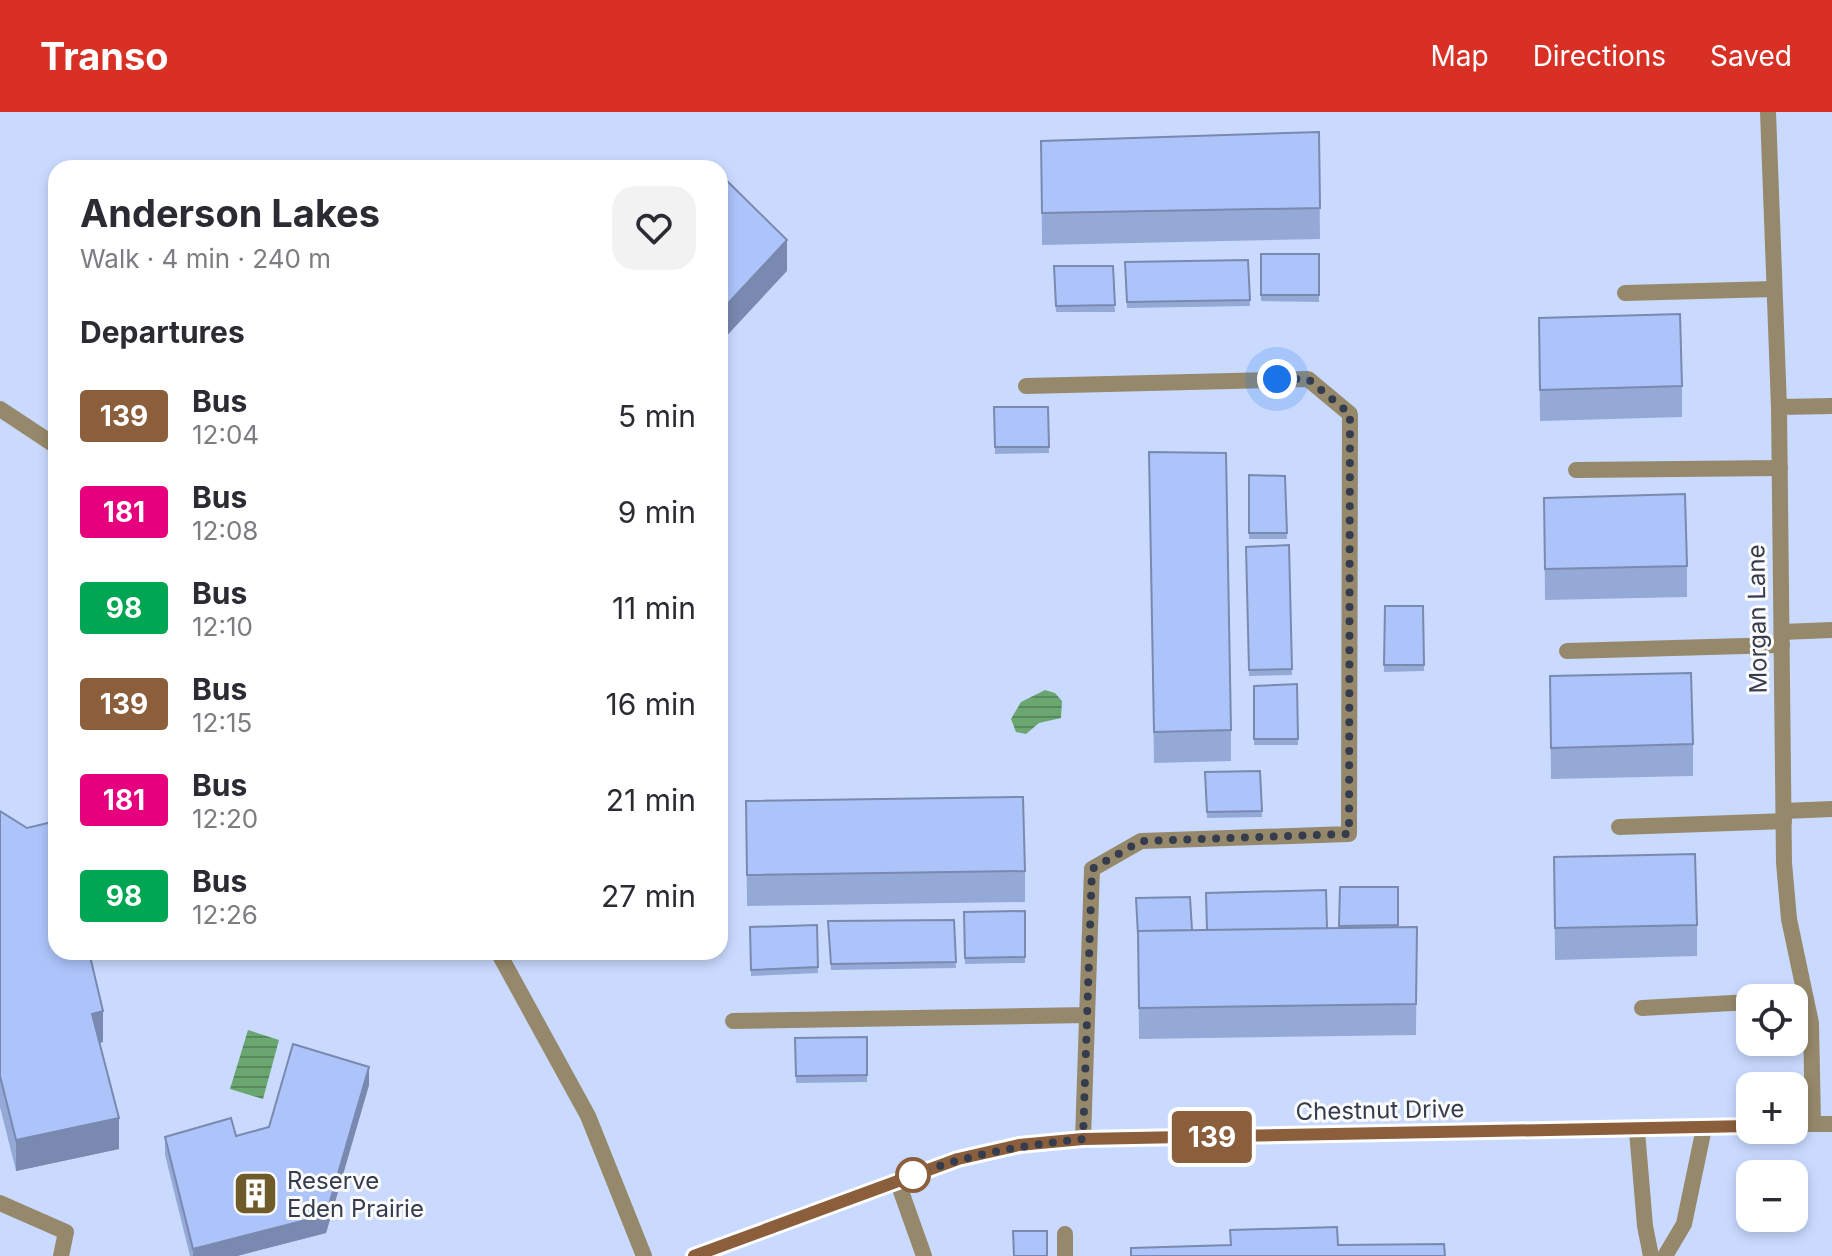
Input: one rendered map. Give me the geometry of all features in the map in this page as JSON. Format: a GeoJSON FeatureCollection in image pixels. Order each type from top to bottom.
{"type":"FeatureCollection","features":[{"type":"Feature","properties":{"kind":"street","name":"Morgan Lane"},"geometry":{"type":"LineString","coordinates":[[1768,112],[1779,407],[1784,816],[1789,919],[1798,984]]}},
{"type":"Feature","properties":{"kind":"street"},"geometry":{"type":"LineString","coordinates":[[1625,293],[1774,289]]}},
{"type":"Feature","properties":{"kind":"street"},"geometry":{"type":"LineString","coordinates":[[1026,386],[1308,379],[1350,414],[1349,834],[1141,841],[1092,869],[1083,1139]]}},
{"type":"Feature","properties":{"kind":"street"},"geometry":{"type":"LineString","coordinates":[[1779,407],[1832,406]]}},
{"type":"Feature","properties":{"kind":"street"},"geometry":{"type":"LineString","coordinates":[[0,409],[48,441]]}},
{"type":"Feature","properties":{"kind":"street"},"geometry":{"type":"LineString","coordinates":[[1576,470],[1780,468]]}},
{"type":"Feature","properties":{"kind":"street"},"geometry":{"type":"LineString","coordinates":[[1567,651],[1782,638],[1832,630]]}},
{"type":"Feature","properties":{"kind":"street"},"geometry":{"type":"LineString","coordinates":[[1619,827],[1784,816],[1832,809]]}},
{"type":"Feature","properties":{"kind":"street"},"geometry":{"type":"LineString","coordinates":[[502,960],[588,1116],[644,1256]]}},
{"type":"Feature","properties":{"kind":"street"},"geometry":{"type":"LineString","coordinates":[[1642,1008],[1736,1003]]}},
{"type":"Feature","properties":{"kind":"street"},"geometry":{"type":"LineString","coordinates":[[733,1021],[1087,1015]]}},
{"type":"Feature","properties":{"kind":"street","name":"Morgan Lane"},"geometry":{"type":"LineString","coordinates":[[1806,1056],[1813,1124]]}},
{"type":"Feature","properties":{"kind":"street"},"geometry":{"type":"LineString","coordinates":[[1808,1124],[1832,1124]]}},
{"type":"Feature","properties":{"kind":"street","name":"Chestnut Drive"},"geometry":{"type":"LineString","coordinates":[[694,1256],[958,1159],[1019,1145],[1083,1139],[1637,1131],[1736,1127]]}},
{"type":"Feature","properties":{"kind":"street"},"geometry":{"type":"LineString","coordinates":[[1665,1256],[1684,1224],[1704,1128]]}},
{"type":"Feature","properties":{"kind":"street"},"geometry":{"type":"LineString","coordinates":[[1637,1131],[1645,1226],[1651,1256]]}},
{"type":"Feature","properties":{"kind":"street"},"geometry":{"type":"LineString","coordinates":[[897,1180],[924,1256]]}},
{"type":"Feature","properties":{"kind":"street"},"geometry":{"type":"LineString","coordinates":[[0,1203],[66,1232],[61,1256]]}},
{"type":"Feature","properties":{"kind":"street"},"geometry":{"type":"LineString","coordinates":[[1065,1234],[1065,1256]]}},
{"type":"Feature","properties":{"kind":"shaded area"},"geometry":{"type":"Polygon","coordinates":[[[1045,690],[1055,693],[1062,701],[1061,718],[1039,723],[1026,734],[1016,732],[1011,719],[1021,702],[1045,690]]]}},
{"type":"Feature","properties":{"kind":"shaded area"},"geometry":{"type":"Polygon","coordinates":[[[248,1030],[279,1040],[263,1099],[230,1089],[248,1030]]]}},
{"type":"Feature","properties":{"kind":"building"},"geometry":{"type":"Polygon","coordinates":[[[1319,132],[1320,208],[1042,213],[1041,141],[1319,132]]]}},
{"type":"Feature","properties":{"kind":"building"},"geometry":{"type":"Polygon","coordinates":[[[728,182],[787,240],[728,303],[728,182]]]}},
{"type":"Feature","properties":{"kind":"building"},"geometry":{"type":"Polygon","coordinates":[[[1261,254],[1319,254],[1319,295],[1261,295],[1261,254]]]}},
{"type":"Feature","properties":{"kind":"building"},"geometry":{"type":"Polygon","coordinates":[[[1248,260],[1250,300],[1127,302],[1125,262],[1248,260]]]}},
{"type":"Feature","properties":{"kind":"building"},"geometry":{"type":"Polygon","coordinates":[[[1054,266],[1113,266],[1115,305],[1056,306],[1054,266]]]}},
{"type":"Feature","properties":{"kind":"building"},"geometry":{"type":"Polygon","coordinates":[[[1680,314],[1682,386],[1540,390],[1539,318],[1680,314]]]}},
{"type":"Feature","properties":{"kind":"building"},"geometry":{"type":"Polygon","coordinates":[[[994,407],[1048,407],[1049,447],[995,447],[994,407]]]}},
{"type":"Feature","properties":{"kind":"building"},"geometry":{"type":"Polygon","coordinates":[[[1149,452],[1226,453],[1231,730],[1154,732],[1149,452]]]}},
{"type":"Feature","properties":{"kind":"building"},"geometry":{"type":"Polygon","coordinates":[[[1249,475],[1285,476],[1287,533],[1249,533],[1249,475]]]}},
{"type":"Feature","properties":{"kind":"building"},"geometry":{"type":"Polygon","coordinates":[[[1685,494],[1687,566],[1545,569],[1544,498],[1685,494]]]}},
{"type":"Feature","properties":{"kind":"building"},"geometry":{"type":"Polygon","coordinates":[[[1289,545],[1292,669],[1249,670],[1246,547],[1289,545]]]}},
{"type":"Feature","properties":{"kind":"building"},"geometry":{"type":"Polygon","coordinates":[[[1385,606],[1423,606],[1424,665],[1384,665],[1385,606]]]}},
{"type":"Feature","properties":{"kind":"building"},"geometry":{"type":"Polygon","coordinates":[[[1691,673],[1693,744],[1551,748],[1550,676],[1691,673]]]}},
{"type":"Feature","properties":{"kind":"building"},"geometry":{"type":"Polygon","coordinates":[[[1297,684],[1298,739],[1254,739],[1254,686],[1297,684]]]}},
{"type":"Feature","properties":{"kind":"building"},"geometry":{"type":"Polygon","coordinates":[[[1260,771],[1262,811],[1207,812],[1205,772],[1260,771]]]}},
{"type":"Feature","properties":{"kind":"building"},"geometry":{"type":"Polygon","coordinates":[[[1023,797],[1025,871],[747,875],[746,801],[1023,797]]]}},
{"type":"Feature","properties":{"kind":"building"},"geometry":{"type":"Polygon","coordinates":[[[0,811],[27,828],[48,823],[48,960],[91,960],[103,1011],[92,1014],[119,1118],[16,1140],[0,1076],[0,811]]]}},
{"type":"Feature","properties":{"kind":"building"},"geometry":{"type":"Polygon","coordinates":[[[1695,854],[1697,925],[1555,928],[1554,857],[1695,854]]]}},
{"type":"Feature","properties":{"kind":"building"},"geometry":{"type":"Polygon","coordinates":[[[1340,887],[1398,887],[1398,925],[1339,926],[1340,887]]]}},
{"type":"Feature","properties":{"kind":"building"},"geometry":{"type":"Polygon","coordinates":[[[1326,890],[1327,928],[1207,930],[1206,893],[1326,890]]]}},
{"type":"Feature","properties":{"kind":"building"},"geometry":{"type":"Polygon","coordinates":[[[1190,897],[1192,930],[1138,931],[1138,935],[1136,898],[1190,897]]]}},
{"type":"Feature","properties":{"kind":"building"},"geometry":{"type":"Polygon","coordinates":[[[1025,911],[1025,957],[965,958],[964,912],[1025,911]]]}},
{"type":"Feature","properties":{"kind":"building"},"geometry":{"type":"Polygon","coordinates":[[[954,920],[956,962],[831,964],[828,921],[954,920]]]}},
{"type":"Feature","properties":{"kind":"building"},"geometry":{"type":"Polygon","coordinates":[[[817,925],[818,967],[751,970],[750,927],[817,925]]]}},
{"type":"Feature","properties":{"kind":"building"},"geometry":{"type":"Polygon","coordinates":[[[1417,927],[1416,1004],[1139,1008],[1138,931],[1417,927]]]}},
{"type":"Feature","properties":{"kind":"building"},"geometry":{"type":"Polygon","coordinates":[[[867,1037],[867,1075],[796,1076],[795,1038],[867,1037]]]}},
{"type":"Feature","properties":{"kind":"building","name":"Reserve Eden Prairie"},"geometry":{"type":"Polygon","coordinates":[[[293,1044],[369,1067],[326,1215],[193,1249],[165,1137],[231,1118],[236,1136],[269,1127],[293,1044]]]}},
{"type":"Feature","properties":{"kind":"building"},"geometry":{"type":"Polygon","coordinates":[[[1337,1227],[1338,1245],[1444,1244],[1445,1256],[1131,1256],[1131,1248],[1231,1245],[1230,1230],[1337,1227]]]}},
{"type":"Feature","properties":{"kind":"building"},"geometry":{"type":"Polygon","coordinates":[[[1013,1231],[1047,1231],[1047,1256],[1014,1256],[1013,1231]]]}},
{"type":"Feature","properties":{"kind":"bus line","name":"139"},"geometry":{"type":"LineString","coordinates":[[694,1256],[958,1159],[1019,1145],[1083,1139],[1637,1131],[1736,1127]]}},
{"type":"Feature","properties":{"kind":"place","name":"Reserve Eden Prairie"},"geometry":{"type":"Point","coordinates":[256,1194]}},
{"type":"Feature","properties":{"kind":"route"},"geometry":{"type":"LineString","coordinates":[[913,1175],[958,1159],[1019,1145],[1083,1139],[1092,869],[1141,841],[1349,834],[1350,414],[1308,379],[1277,379]]}}]}
